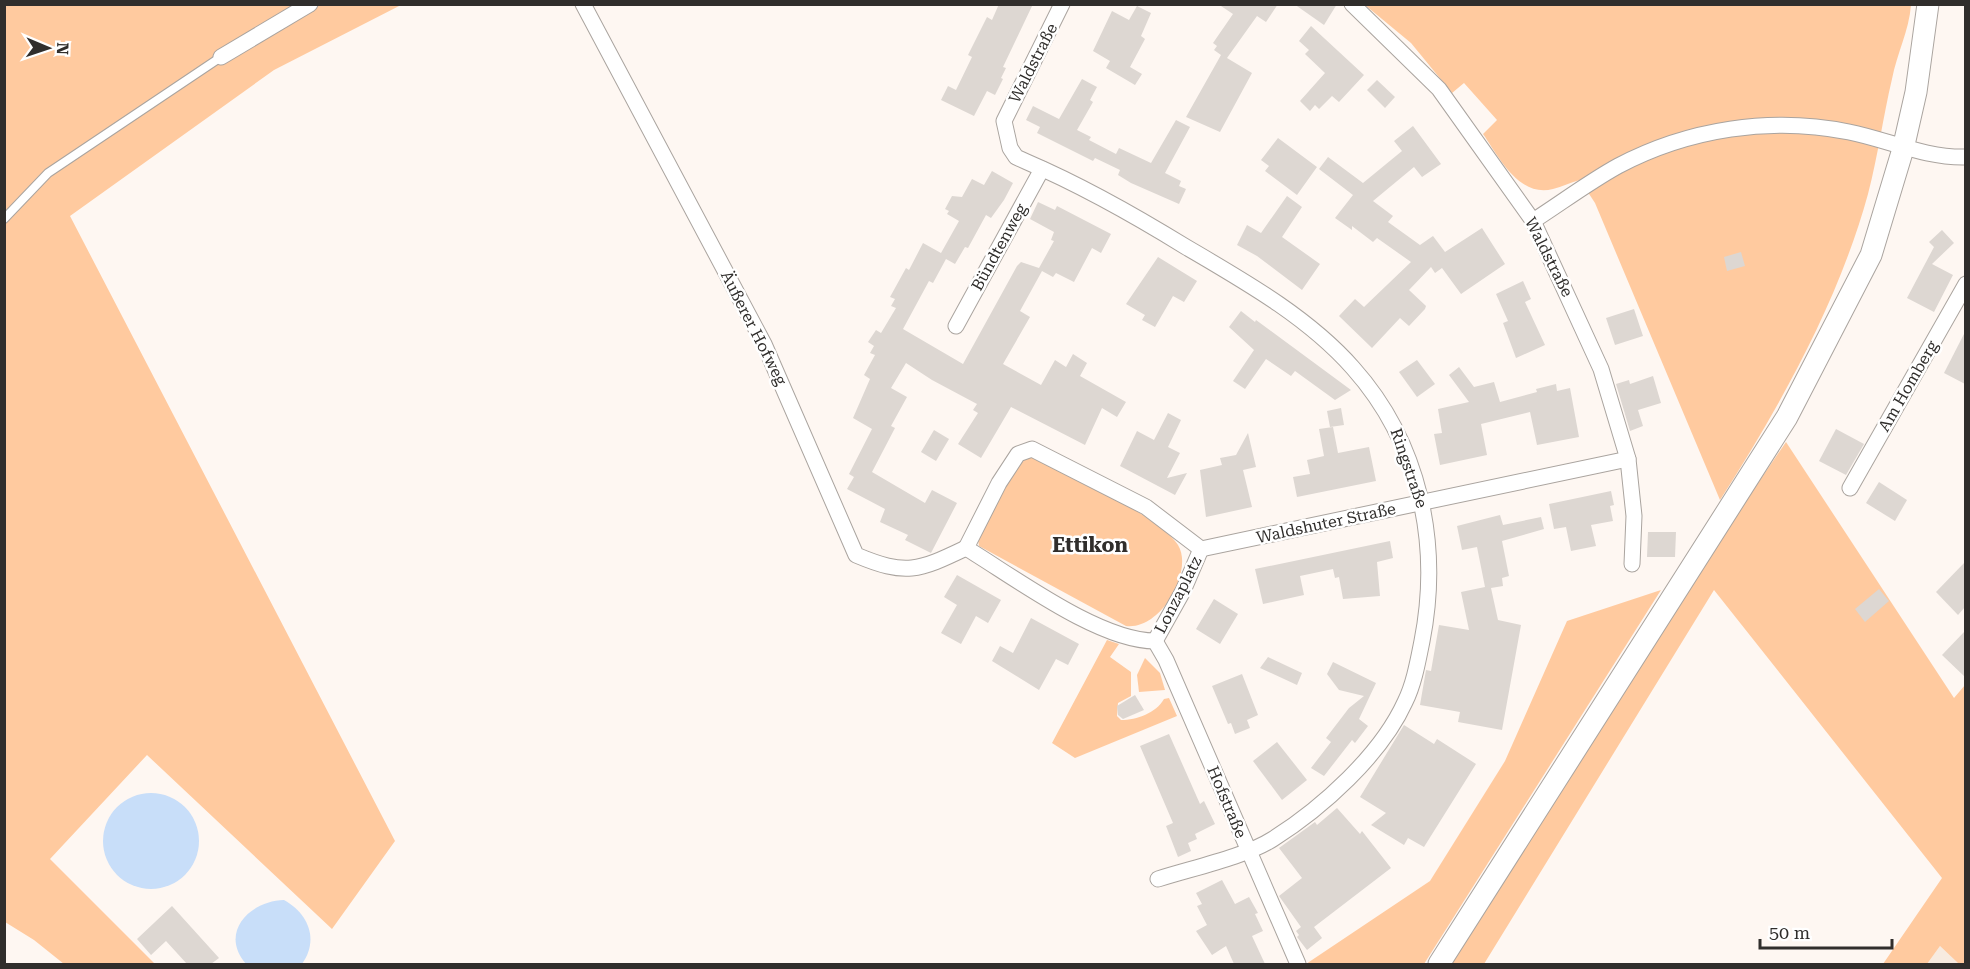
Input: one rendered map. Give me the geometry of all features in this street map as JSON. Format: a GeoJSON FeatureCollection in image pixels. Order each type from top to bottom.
{"type":"FeatureCollection","features":[{"type":"Feature","properties":{"kind":"main road"},"geometry":{"type":"LineString","coordinates":[[1439,964],[1787,417],[1871,255],[1903,149],[1916,92],[1928,4]]}},
{"type":"Feature","properties":{"kind":"street"},"geometry":{"type":"LineString","coordinates":[[220,57],[310,4]]}},
{"type":"Feature","properties":{"kind":"street","name":"Äußerer Hofweg"},"geometry":{"type":"LineString","coordinates":[[583,4],[764,344],[856,555],[882,566],[903,570],[921,567],[966,548]]}},
{"type":"Feature","properties":{"kind":"street","name":"Waldstraße"},"geometry":{"type":"LineString","coordinates":[[1004,121],[1062,4]]}},
{"type":"Feature","properties":{"kind":"street","name":"Waldstraße"},"geometry":{"type":"LineString","coordinates":[[1352,4],[1439,89],[1533,221],[1601,369],[1628,459],[1634,516],[1632,564]]}},
{"type":"Feature","properties":{"kind":"street","name":"Ringstraße"},"geometry":{"type":"LineString","coordinates":[[1004,121],[1010,148],[1017,157],[1105,197],[1147,221],[1288,311],[1321,338],[1353,368],[1392,419],[1411,464],[1422,503],[1430,561],[1429,594],[1419,659],[1405,703],[1375,749],[1338,788],[1272,840],[1158,879]]}},
{"type":"Feature","properties":{"kind":"street"},"geometry":{"type":"LineString","coordinates":[[1533,221],[1618,166],[1676,140],[1744,126],[1793,126],[1849,132],[1903,149],[1965,157]]}},
{"type":"Feature","properties":{"kind":"street","name":"Bündtenweg"},"geometry":{"type":"LineString","coordinates":[[956,326],[1042,168]]}},
{"type":"Feature","properties":{"kind":"street","name":"Am Homberg"},"geometry":{"type":"LineString","coordinates":[[1850,488],[1965,284]]}},
{"type":"Feature","properties":{"kind":"street","name":"Lonzaplatz"},"geometry":{"type":"LineString","coordinates":[[1032,449],[1146,507],[1201,549],[1184,591],[1155,641],[1138,641],[1083,619],[966,548],[999,483],[1018,454],[1032,449]]}},
{"type":"Feature","properties":{"kind":"street","name":"Waldshuter Straße"},"geometry":{"type":"LineString","coordinates":[[1201,549],[1628,459]]}},
{"type":"Feature","properties":{"kind":"street","name":"Hofstraße"},"geometry":{"type":"LineString","coordinates":[[1155,641],[1171,671],[1298,964]]}},
{"type":"Feature","properties":{"kind":"lane"},"geometry":{"type":"LineString","coordinates":[[4,219],[48,173],[220,57]]}},
{"type":"Feature","properties":{"kind":"shaded area"},"geometry":{"type":"Polygon","coordinates":[[[4,5],[401,5],[274,70],[70,216],[395,841],[332,929],[147,755],[50,859],[155,964],[64,964],[34,940],[5,922],[4,5]]]}},
{"type":"Feature","properties":{"kind":"shaded area"},"geometry":{"type":"Polygon","coordinates":[[[1365,5],[1911,5],[1908,24],[1894,69],[1868,194],[1841,275],[1785,391],[1720,500],[1595,203],[1580,180],[1553,189],[1541,190],[1520,182],[1503,164],[1483,134],[1497,120],[1464,83],[1452,93],[1411,43],[1365,5]]]}},
{"type":"Feature","properties":{"kind":"shaded area"},"geometry":{"type":"Polygon","coordinates":[[[1786,442],[1954,698],[1965,685],[1965,964],[1959,964],[1940,946],[1927,964],[1883,964],[1942,878],[1714,590],[1484,964],[1450,964],[1713,549],[1786,442]]]}},
{"type":"Feature","properties":{"kind":"shaded area"},"geometry":{"type":"Polygon","coordinates":[[[1038,456],[1135,510],[1169,534],[1178,545],[1182,559],[1181,574],[1168,602],[1150,620],[1139,625],[1126,626],[979,546],[978,540],[1019,461],[1038,456]]]}},
{"type":"Feature","properties":{"kind":"shaded area"},"geometry":{"type":"Polygon","coordinates":[[[1661,590],[1424,964],[1306,964],[1430,881],[1505,761],[1567,621],[1661,590]]]}},
{"type":"Feature","properties":{"kind":"shaded area"},"geometry":{"type":"Polygon","coordinates":[[[1107,640],[1119,644],[1110,657],[1131,672],[1131,696],[1118,703],[1117,716],[1121,720],[1140,717],[1151,712],[1164,699],[1169,698],[1177,716],[1075,758],[1052,743],[1107,640]]]}},
{"type":"Feature","properties":{"kind":"shaded area"},"geometry":{"type":"Polygon","coordinates":[[[1145,658],[1160,673],[1165,690],[1139,692],[1137,675],[1145,658]]]}},
{"type":"Feature","properties":{"kind":"shaded area"},"geometry":{"type":"Polygon","coordinates":[[[1940,946],[1959,964],[1927,964],[1940,946]]]}},
{"type":"Feature","properties":{"kind":"water"},"geometry":{"type":"Polygon","coordinates":[[[151,793],[169,797],[185,807],[195,823],[199,841],[195,859],[185,875],[169,885],[151,889],[133,885],[117,875],[107,859],[103,841],[107,823],[117,807],[133,797],[151,793]]]}},
{"type":"Feature","properties":{"kind":"water"},"geometry":{"type":"Polygon","coordinates":[[[284,900],[300,913],[309,928],[310,946],[302,964],[246,964],[238,952],[236,941],[237,930],[242,921],[260,906],[284,900]]]}},
{"type":"Feature","properties":{"kind":"building"},"geometry":{"type":"Polygon","coordinates":[[[999,4],[1033,4],[1003,67],[1006,68],[1001,78],[1003,79],[995,95],[987,91],[974,116],[941,100],[948,86],[956,90],[972,57],[968,55],[987,17],[992,20],[999,4]]]}},
{"type":"Feature","properties":{"kind":"building"},"geometry":{"type":"Polygon","coordinates":[[[1218,4],[1278,4],[1266,22],[1257,16],[1227,58],[1252,73],[1220,132],[1186,117],[1221,55],[1214,50],[1217,46],[1213,43],[1233,14],[1218,4]]]}},
{"type":"Feature","properties":{"kind":"building"},"geometry":{"type":"Polygon","coordinates":[[[1294,4],[1337,4],[1324,25],[1294,4]]]}},
{"type":"Feature","properties":{"kind":"building"},"geometry":{"type":"Polygon","coordinates":[[[1137,6],[1151,13],[1141,36],[1145,39],[1130,67],[1142,74],[1135,85],[1106,68],[1110,61],[1093,51],[1112,11],[1129,20],[1137,6]]]}},
{"type":"Feature","properties":{"kind":"building"},"geometry":{"type":"Polygon","coordinates":[[[1311,26],[1364,75],[1339,102],[1332,96],[1319,109],[1315,105],[1310,111],[1300,101],[1325,73],[1305,54],[1309,50],[1299,41],[1311,26]]]}},
{"type":"Feature","properties":{"kind":"building"},"geometry":{"type":"Polygon","coordinates":[[[1082,79],[1097,87],[1090,100],[1093,102],[1077,130],[1091,137],[1089,140],[1116,154],[1119,148],[1151,163],[1176,120],[1190,127],[1165,173],[1181,181],[1179,186],[1186,189],[1179,204],[1131,183],[1118,175],[1120,170],[1095,158],[1093,161],[1037,133],[1040,127],[1026,120],[1033,106],[1059,119],[1082,79]]]}},
{"type":"Feature","properties":{"kind":"building"},"geometry":{"type":"Polygon","coordinates":[[[1377,80],[1395,97],[1385,108],[1367,90],[1377,80]]]}},
{"type":"Feature","properties":{"kind":"building"},"geometry":{"type":"Polygon","coordinates":[[[1413,126],[1441,164],[1422,177],[1414,167],[1373,201],[1393,216],[1388,222],[1420,245],[1433,236],[1445,252],[1482,228],[1505,264],[1461,294],[1442,268],[1435,273],[1431,267],[1409,290],[1426,306],[1425,309],[1409,326],[1400,318],[1372,348],[1339,316],[1355,299],[1364,307],[1411,262],[1377,238],[1373,242],[1352,226],[1352,230],[1335,218],[1353,195],[1319,169],[1328,157],[1363,183],[1402,151],[1394,141],[1413,126]]]}},
{"type":"Feature","properties":{"kind":"building"},"geometry":{"type":"Polygon","coordinates":[[[1278,138],[1317,167],[1297,195],[1265,171],[1269,166],[1261,160],[1278,138]]]}},
{"type":"Feature","properties":{"kind":"building"},"geometry":{"type":"Polygon","coordinates":[[[992,171],[1013,183],[1004,200],[991,218],[986,215],[968,248],[965,247],[955,264],[946,259],[933,283],[929,281],[903,329],[963,364],[1017,266],[1021,262],[1039,268],[1054,241],[1051,240],[1054,232],[1030,219],[1038,202],[1055,210],[1057,206],[1111,234],[1101,253],[1092,248],[1074,282],[1056,273],[1053,277],[1042,271],[1020,311],[1030,317],[1003,364],[1041,385],[1055,360],[1066,367],[1073,354],[1087,363],[1080,376],[1126,402],[1117,417],[1102,408],[1085,445],[1011,407],[981,458],[958,444],[978,413],[973,410],[977,404],[906,363],[891,388],[907,397],[891,426],[895,428],[872,472],[925,503],[932,490],[957,503],[931,553],[905,540],[908,535],[880,522],[885,509],[847,489],[854,477],[849,474],[872,429],[853,418],[870,379],[864,375],[875,355],[870,353],[874,346],[868,342],[876,330],[881,333],[896,308],[891,306],[895,299],[890,297],[906,268],[909,270],[923,243],[941,253],[959,221],[947,214],[949,211],[945,209],[952,196],[962,197],[972,179],[984,185],[992,171]]]}},
{"type":"Feature","properties":{"kind":"building"},"geometry":{"type":"Polygon","coordinates":[[[1287,196],[1302,207],[1282,237],[1320,264],[1302,290],[1257,256],[1237,245],[1247,225],[1261,233],[1287,196]]]}},
{"type":"Feature","properties":{"kind":"building"},"geometry":{"type":"Polygon","coordinates":[[[1942,230],[1954,243],[1932,264],[1953,275],[1934,312],[1907,298],[1934,247],[1929,242],[1942,230]]]}},
{"type":"Feature","properties":{"kind":"building"},"geometry":{"type":"Polygon","coordinates":[[[1741,252],[1745,266],[1727,271],[1724,257],[1741,252]]]}},
{"type":"Feature","properties":{"kind":"building"},"geometry":{"type":"Polygon","coordinates":[[[1158,257],[1197,281],[1184,302],[1173,296],[1155,327],[1142,320],[1145,315],[1126,304],[1158,257]]]}},
{"type":"Feature","properties":{"kind":"building"},"geometry":{"type":"Polygon","coordinates":[[[1523,281],[1531,299],[1525,302],[1545,345],[1516,358],[1503,323],[1508,321],[1496,294],[1523,281]]]}},
{"type":"Feature","properties":{"kind":"building"},"geometry":{"type":"Polygon","coordinates":[[[1634,309],[1643,336],[1615,345],[1606,318],[1634,309]]]}},
{"type":"Feature","properties":{"kind":"building"},"geometry":{"type":"Polygon","coordinates":[[[1241,311],[1351,390],[1335,400],[1295,371],[1291,376],[1266,359],[1245,389],[1233,381],[1254,350],[1229,327],[1241,311]]]}},
{"type":"Feature","properties":{"kind":"building"},"geometry":{"type":"Polygon","coordinates":[[[1965,332],[1965,384],[1944,373],[1965,332]]]}},
{"type":"Feature","properties":{"kind":"building"},"geometry":{"type":"Polygon","coordinates":[[[1417,360],[1435,384],[1417,397],[1399,372],[1417,360]]]}},
{"type":"Feature","properties":{"kind":"building"},"geometry":{"type":"Polygon","coordinates":[[[1459,367],[1474,387],[1494,382],[1500,402],[1537,392],[1536,389],[1556,384],[1557,391],[1570,388],[1579,437],[1537,445],[1530,412],[1481,424],[1487,455],[1440,465],[1434,434],[1442,433],[1438,409],[1469,402],[1449,375],[1459,367]]]}},
{"type":"Feature","properties":{"kind":"building"},"geometry":{"type":"Polygon","coordinates":[[[1653,376],[1661,403],[1638,410],[1643,426],[1630,431],[1616,384],[1629,380],[1630,384],[1653,376]]]}},
{"type":"Feature","properties":{"kind":"building"},"geometry":{"type":"Polygon","coordinates":[[[1341,408],[1344,425],[1330,427],[1327,411],[1341,408]]]}},
{"type":"Feature","properties":{"kind":"building"},"geometry":{"type":"Polygon","coordinates":[[[1168,413],[1181,420],[1168,447],[1180,453],[1167,478],[1187,473],[1175,495],[1120,466],[1137,431],[1154,440],[1168,413]]]}},
{"type":"Feature","properties":{"kind":"building"},"geometry":{"type":"Polygon","coordinates":[[[1333,427],[1338,453],[1369,447],[1376,481],[1297,497],[1293,477],[1310,474],[1307,460],[1324,456],[1319,429],[1333,427]]]}},
{"type":"Feature","properties":{"kind":"building"},"geometry":{"type":"Polygon","coordinates":[[[1836,429],[1864,444],[1846,475],[1819,461],[1836,429]]]}},
{"type":"Feature","properties":{"kind":"building"},"geometry":{"type":"Polygon","coordinates":[[[934,430],[949,439],[936,461],[921,452],[934,430]]]}},
{"type":"Feature","properties":{"kind":"building"},"geometry":{"type":"Polygon","coordinates":[[[1248,433],[1256,467],[1243,470],[1252,507],[1206,517],[1200,470],[1222,465],[1220,458],[1236,455],[1248,433]]]}},
{"type":"Feature","properties":{"kind":"building"},"geometry":{"type":"Polygon","coordinates":[[[1879,482],[1907,500],[1895,521],[1866,503],[1879,482]]]}},
{"type":"Feature","properties":{"kind":"building"},"geometry":{"type":"Polygon","coordinates":[[[1611,491],[1614,505],[1610,506],[1613,521],[1591,525],[1596,546],[1571,551],[1566,527],[1554,529],[1549,504],[1611,491]]]}},
{"type":"Feature","properties":{"kind":"building"},"geometry":{"type":"Polygon","coordinates":[[[1500,515],[1503,525],[1541,517],[1544,529],[1502,541],[1509,576],[1502,578],[1503,586],[1491,588],[1498,620],[1521,625],[1502,730],[1458,722],[1460,712],[1420,705],[1426,670],[1431,671],[1439,625],[1469,630],[1461,592],[1485,587],[1477,547],[1462,550],[1457,526],[1500,515]]]}},
{"type":"Feature","properties":{"kind":"building"},"geometry":{"type":"Polygon","coordinates":[[[1648,532],[1676,532],[1675,557],[1647,557],[1648,532]]]}},
{"type":"Feature","properties":{"kind":"building"},"geometry":{"type":"Polygon","coordinates":[[[1390,541],[1393,558],[1377,562],[1380,596],[1343,599],[1339,577],[1335,578],[1333,569],[1300,576],[1304,595],[1263,604],[1255,569],[1390,541]]]}},
{"type":"Feature","properties":{"kind":"building"},"geometry":{"type":"Polygon","coordinates":[[[1965,562],[1965,607],[1958,615],[1936,592],[1965,562]]]}},
{"type":"Feature","properties":{"kind":"building"},"geometry":{"type":"Polygon","coordinates":[[[957,575],[1001,600],[988,623],[976,616],[961,644],[941,633],[957,605],[944,597],[957,575]]]}},
{"type":"Feature","properties":{"kind":"building"},"geometry":{"type":"Polygon","coordinates":[[[1879,589],[1889,601],[1865,622],[1855,609],[1879,589]]]}},
{"type":"Feature","properties":{"kind":"building"},"geometry":{"type":"Polygon","coordinates":[[[1214,599],[1238,614],[1220,644],[1196,629],[1214,599]]]}},
{"type":"Feature","properties":{"kind":"building"},"geometry":{"type":"Polygon","coordinates":[[[1031,618],[1079,644],[1068,665],[1056,659],[1039,690],[992,661],[1000,646],[1013,653],[1031,618]]]}},
{"type":"Feature","properties":{"kind":"building"},"geometry":{"type":"Polygon","coordinates":[[[1965,631],[1965,677],[1942,655],[1965,631]]]}},
{"type":"Feature","properties":{"kind":"building"},"geometry":{"type":"Polygon","coordinates":[[[1268,657],[1302,673],[1297,685],[1260,668],[1268,657]]]}},
{"type":"Feature","properties":{"kind":"building"},"geometry":{"type":"Polygon","coordinates":[[[1333,662],[1376,683],[1359,719],[1368,726],[1355,743],[1352,740],[1324,776],[1311,768],[1331,742],[1326,738],[1349,708],[1364,696],[1339,690],[1327,674],[1333,662]]]}},
{"type":"Feature","properties":{"kind":"building"},"geometry":{"type":"Polygon","coordinates":[[[1242,674],[1258,715],[1247,720],[1250,728],[1235,734],[1231,723],[1228,724],[1212,686],[1242,674]]]}},
{"type":"Feature","properties":{"kind":"building"},"geometry":{"type":"Polygon","coordinates":[[[1135,695],[1144,710],[1123,719],[1118,715],[1117,706],[1135,695]]]}},
{"type":"Feature","properties":{"kind":"building"},"geometry":{"type":"Polygon","coordinates":[[[1404,725],[1434,744],[1437,739],[1476,764],[1424,847],[1408,838],[1404,845],[1371,825],[1386,813],[1360,797],[1404,725]]]}},
{"type":"Feature","properties":{"kind":"building"},"geometry":{"type":"Polygon","coordinates":[[[1169,734],[1200,804],[1204,801],[1215,824],[1195,834],[1197,839],[1188,843],[1191,851],[1178,857],[1166,826],[1173,823],[1140,746],[1169,734]]]}},
{"type":"Feature","properties":{"kind":"building"},"geometry":{"type":"Polygon","coordinates":[[[1277,742],[1307,780],[1282,800],[1253,761],[1277,742]]]}},
{"type":"Feature","properties":{"kind":"building"},"geometry":{"type":"Polygon","coordinates":[[[1337,808],[1360,834],[1362,831],[1391,868],[1314,927],[1322,938],[1307,950],[1297,937],[1299,935],[1296,931],[1301,927],[1279,896],[1302,878],[1279,848],[1315,822],[1317,825],[1337,808]]]}},
{"type":"Feature","properties":{"kind":"building"},"geometry":{"type":"Polygon","coordinates":[[[1222,880],[1235,904],[1249,897],[1258,913],[1255,914],[1263,931],[1252,936],[1265,964],[1234,964],[1226,946],[1212,955],[1196,931],[1207,925],[1197,906],[1202,904],[1196,893],[1222,880]]]}},
{"type":"Feature","properties":{"kind":"building"},"geometry":{"type":"Polygon","coordinates":[[[172,906],[219,958],[211,964],[187,964],[166,941],[151,955],[137,939],[172,906]]]}},
{"type":"Feature","properties":{"kind":"district","name":"Ettikon"},"geometry":{"type":"Point","coordinates":[1090,545]}}]}
